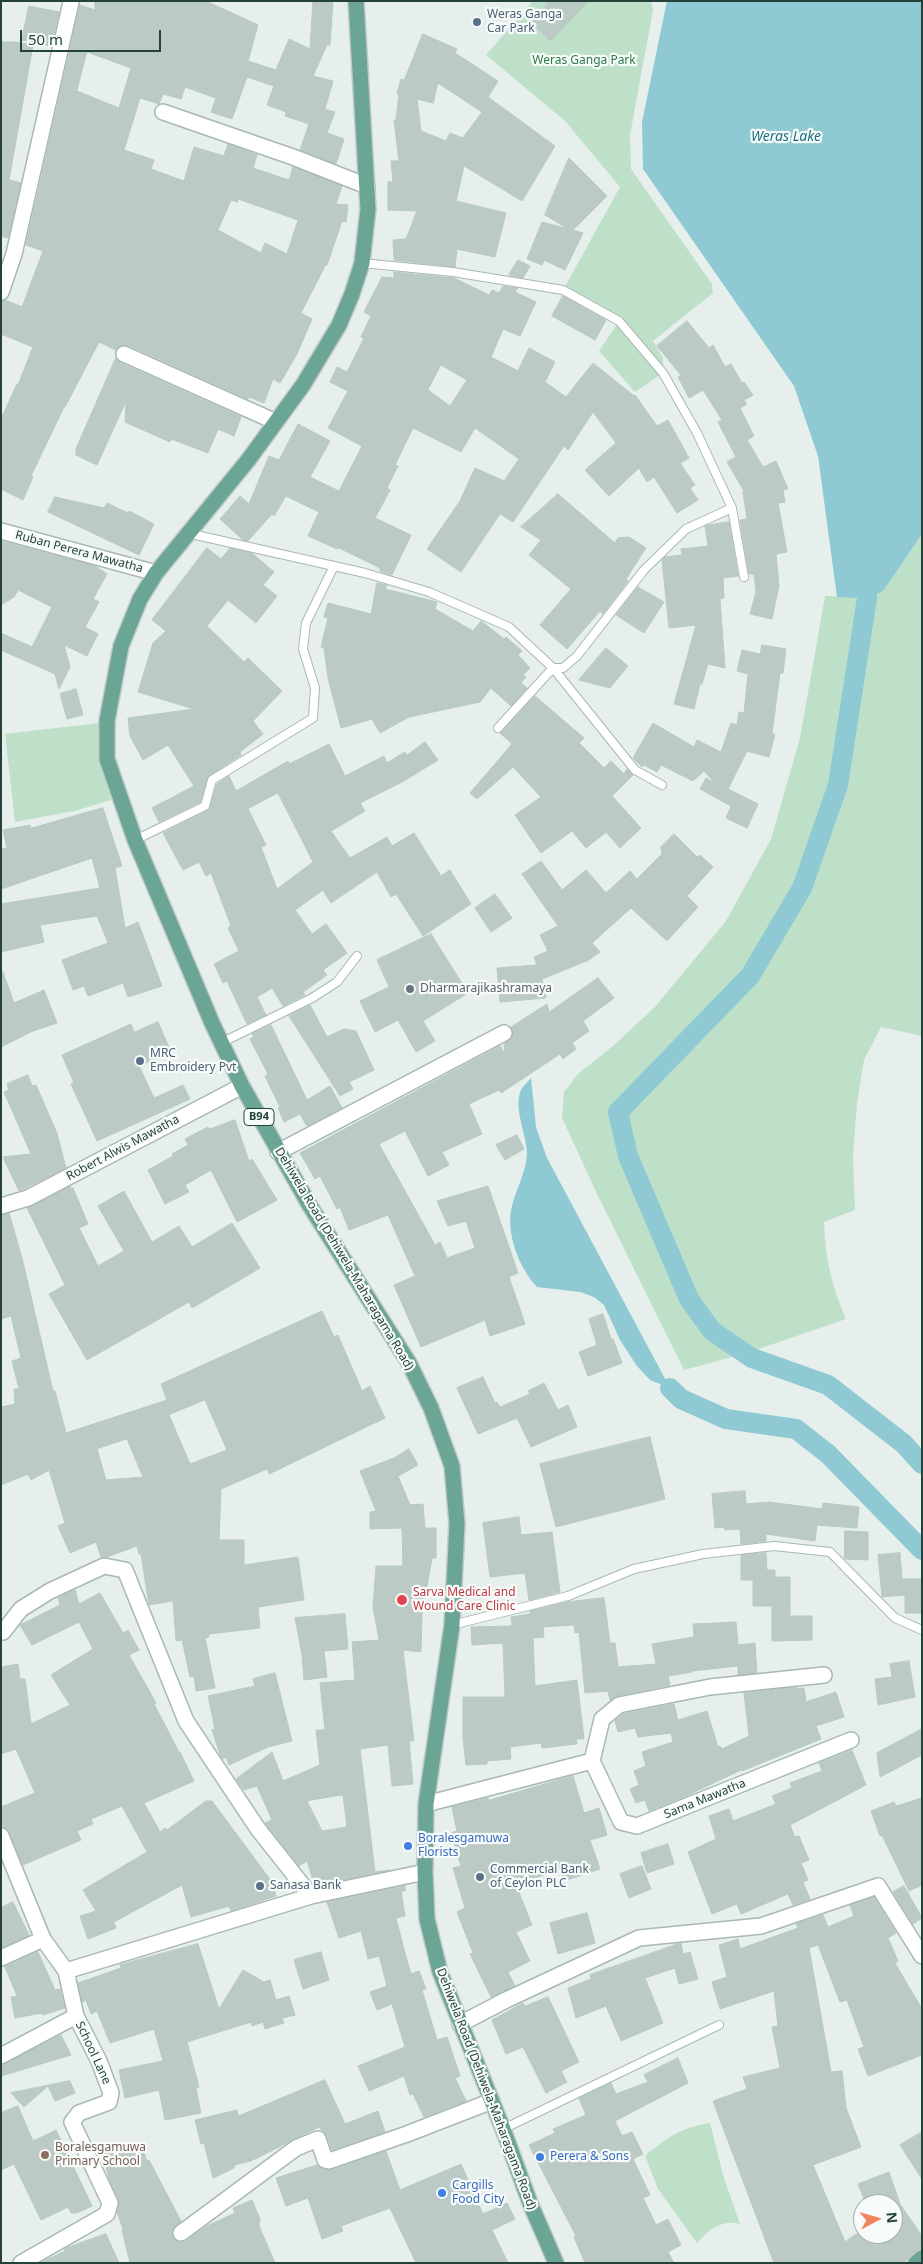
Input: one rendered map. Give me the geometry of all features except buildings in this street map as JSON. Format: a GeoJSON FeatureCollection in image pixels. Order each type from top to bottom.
{"type":"FeatureCollection","features":[{"type":"Feature","properties":{"kind":"main road","name":"Dehiwela Road (Dehiwela-Maharagama Road)"},"geometry":{"type":"LineString","coordinates":[[356,1],[368,209],[362,263],[352,294],[339,326],[303,385],[249,458],[156,573],[134,613],[121,646],[107,721],[108,759],[135,840],[221,1043],[278,1152],[409,1363],[443,1436],[452,1466],[457,1524],[452,1625],[426,1804],[425,1872],[427,1918],[440,1972],[503,2128],[533,2211],[556,2263]]}},
{"type":"Feature","properties":{"kind":"main road"},"geometry":{"type":"LineString","coordinates":[[916,2263],[922,2258]]}},
{"type":"Feature","properties":{"kind":"street"},"geometry":{"type":"LineString","coordinates":[[1,292],[14,254],[70,2]]}},
{"type":"Feature","properties":{"kind":"street"},"geometry":{"type":"LineString","coordinates":[[163,112],[293,157],[367,186]]}},
{"type":"Feature","properties":{"kind":"street"},"geometry":{"type":"LineString","coordinates":[[124,354],[276,422]]}},
{"type":"Feature","properties":{"kind":"street","name":"Ruban Perera Mawatha"},"geometry":{"type":"LineString","coordinates":[[1,531],[156,573]]}},
{"type":"Feature","properties":{"kind":"street"},"geometry":{"type":"LineString","coordinates":[[278,1152],[504,1033]]}},
{"type":"Feature","properties":{"kind":"street","name":"Robert Alwis Mawatha"},"geometry":{"type":"LineString","coordinates":[[1,1206],[28,1198],[242,1086]]}},
{"type":"Feature","properties":{"kind":"street"},"geometry":{"type":"LineString","coordinates":[[3,1632],[21,1609],[50,1591],[104,1566],[125,1570],[186,1721],[258,1829],[311,1896]]}},
{"type":"Feature","properties":{"kind":"street"},"geometry":{"type":"LineString","coordinates":[[426,1804],[592,1761],[602,1718],[619,1705],[710,1687],[824,1675]]}},
{"type":"Feature","properties":{"kind":"street","name":"Sama Mawatha"},"geometry":{"type":"LineString","coordinates":[[592,1761],[621,1822],[637,1826],[852,1740]]}},
{"type":"Feature","properties":{"kind":"street","name":"School Lane"},"geometry":{"type":"LineString","coordinates":[[1,1836],[43,1939],[66,1971],[76,2016],[99,2061],[111,2093],[109,2102],[79,2113],[72,2122],[110,2203],[106,2214],[21,2263]]}},
{"type":"Feature","properties":{"kind":"street"},"geometry":{"type":"LineString","coordinates":[[66,1971],[311,1896],[425,1872]]}},
{"type":"Feature","properties":{"kind":"street"},"geometry":{"type":"LineString","coordinates":[[460,2024],[506,2000],[639,1938],[761,1926],[878,1886],[922,1956]]}},
{"type":"Feature","properties":{"kind":"street"},"geometry":{"type":"LineString","coordinates":[[1,1958],[43,1939]]}},
{"type":"Feature","properties":{"kind":"street"},"geometry":{"type":"LineString","coordinates":[[1,2056],[76,2016]]}},
{"type":"Feature","properties":{"kind":"street"},"geometry":{"type":"LineString","coordinates":[[181,2233],[296,2148],[318,2139],[326,2160],[329,2161],[492,2102]]}},
{"type":"Feature","properties":{"kind":"lane"},"geometry":{"type":"LineString","coordinates":[[362,263],[453,272],[563,290],[619,321],[663,373],[696,433],[732,508],[744,577]]}},
{"type":"Feature","properties":{"kind":"lane"},"geometry":{"type":"LineString","coordinates":[[498,728],[553,668],[563,668],[578,656],[644,570],[686,529],[732,508]]}},
{"type":"Feature","properties":{"kind":"lane"},"geometry":{"type":"LineString","coordinates":[[187,533],[334,566],[429,592],[509,627],[553,668],[636,770],[662,785]]}},
{"type":"Feature","properties":{"kind":"lane"},"geometry":{"type":"LineString","coordinates":[[135,840],[205,806],[212,780],[313,718],[315,688],[303,649],[306,624],[334,566]]}},
{"type":"Feature","properties":{"kind":"lane"},"geometry":{"type":"LineString","coordinates":[[221,1043],[312,998],[337,982],[357,956]]}},
{"type":"Feature","properties":{"kind":"lane"},"geometry":{"type":"LineString","coordinates":[[452,1625],[568,1596],[634,1569],[703,1554],[774,1546],[830,1552],[895,1618],[922,1630]]}},
{"type":"Feature","properties":{"kind":"lane"},"geometry":{"type":"LineString","coordinates":[[503,2128],[719,2025]]}},
{"type":"Feature","properties":{"kind":"green space","name":"Weras Ganga Park"},"geometry":{"type":"Polygon","coordinates":[[[533,1],[651,1],[653,10],[630,135],[631,169],[712,284],[713,293],[653,341],[663,358],[663,373],[635,392],[599,351],[619,321],[563,290],[620,187],[565,121],[486,55],[533,1]]]}},
{"type":"Feature","properties":{"kind":"green space"},"geometry":{"type":"Polygon","coordinates":[[[922,534],[922,1036],[881,1027],[864,1060],[857,1103],[853,1156],[855,1210],[824,1222],[830,1272],[846,1319],[747,1353],[684,1370],[599,1198],[562,1118],[564,1092],[578,1074],[614,1045],[655,1007],[726,921],[771,839],[800,738],[825,596],[866,598],[884,590],[922,534]]]}},
{"type":"Feature","properties":{"kind":"green space"},"geometry":{"type":"Polygon","coordinates":[[[99,723],[101,765],[111,800],[74,811],[15,822],[5,734],[99,723]]]}},
{"type":"Feature","properties":{"kind":"green space"},"geometry":{"type":"Polygon","coordinates":[[[710,2123],[723,2175],[740,2224],[721,2224],[697,2243],[658,2189],[645,2156],[675,2134],[710,2123]]]}},
{"type":"Feature","properties":{"kind":"water","name":"Weras Lake"},"geometry":{"type":"Polygon","coordinates":[[[667,1],[922,1],[922,534],[884,590],[873,595],[862,598],[837,597],[818,456],[794,386],[643,169],[642,122],[667,1]]]}},
{"type":"Feature","properties":{"kind":"water"},"geometry":{"type":"Polygon","coordinates":[[[531,1078],[536,1127],[547,1158],[670,1388],[650,1380],[637,1366],[620,1340],[604,1305],[594,1297],[580,1292],[537,1287],[519,1260],[512,1238],[510,1216],[525,1168],[527,1154],[519,1114],[519,1097],[522,1088],[531,1078]]]}},
{"type":"Feature","properties":{"kind":"waterway"},"geometry":{"type":"LineString","coordinates":[[867,598],[838,785],[802,888],[750,976],[618,1112],[628,1156],[689,1299],[712,1331],[752,1358],[828,1385],[904,1444],[922,1464]]}},
{"type":"Feature","properties":{"kind":"waterway"},"geometry":{"type":"LineString","coordinates":[[670,1388],[681,1399],[726,1419],[796,1429],[828,1454],[922,1550]]}},
{"type":"Feature","properties":{"kind":"place","name":"Weras Ganga Car Park"},"geometry":{"type":"Point","coordinates":[477,22]}},
{"type":"Feature","properties":{"kind":"place","name":"Dharmarajikashramaya"},"geometry":{"type":"Point","coordinates":[410,989]}},
{"type":"Feature","properties":{"kind":"place","name":"MRC Embroidery Pvt"},"geometry":{"type":"Point","coordinates":[140,1061]}},
{"type":"Feature","properties":{"kind":"place","name":"Sarva Medical and Wound Care Clinic"},"geometry":{"type":"Point","coordinates":[402,1600]}},
{"type":"Feature","properties":{"kind":"place","name":"Boralesgamuwa Florists"},"geometry":{"type":"Point","coordinates":[408,1846]}},
{"type":"Feature","properties":{"kind":"place","name":"Commercial Bank of Ceylon PLC"},"geometry":{"type":"Point","coordinates":[480,1877]}},
{"type":"Feature","properties":{"kind":"place","name":"Sanasa Bank"},"geometry":{"type":"Point","coordinates":[260,1886]}},
{"type":"Feature","properties":{"kind":"place","name":"Boralesgamuwa Primary School"},"geometry":{"type":"Point","coordinates":[45,2155]}},
{"type":"Feature","properties":{"kind":"place","name":"Perera & Sons"},"geometry":{"type":"Point","coordinates":[540,2157]}},
{"type":"Feature","properties":{"kind":"place","name":"Cargills Food City"},"geometry":{"type":"Point","coordinates":[442,2193]}}]}
